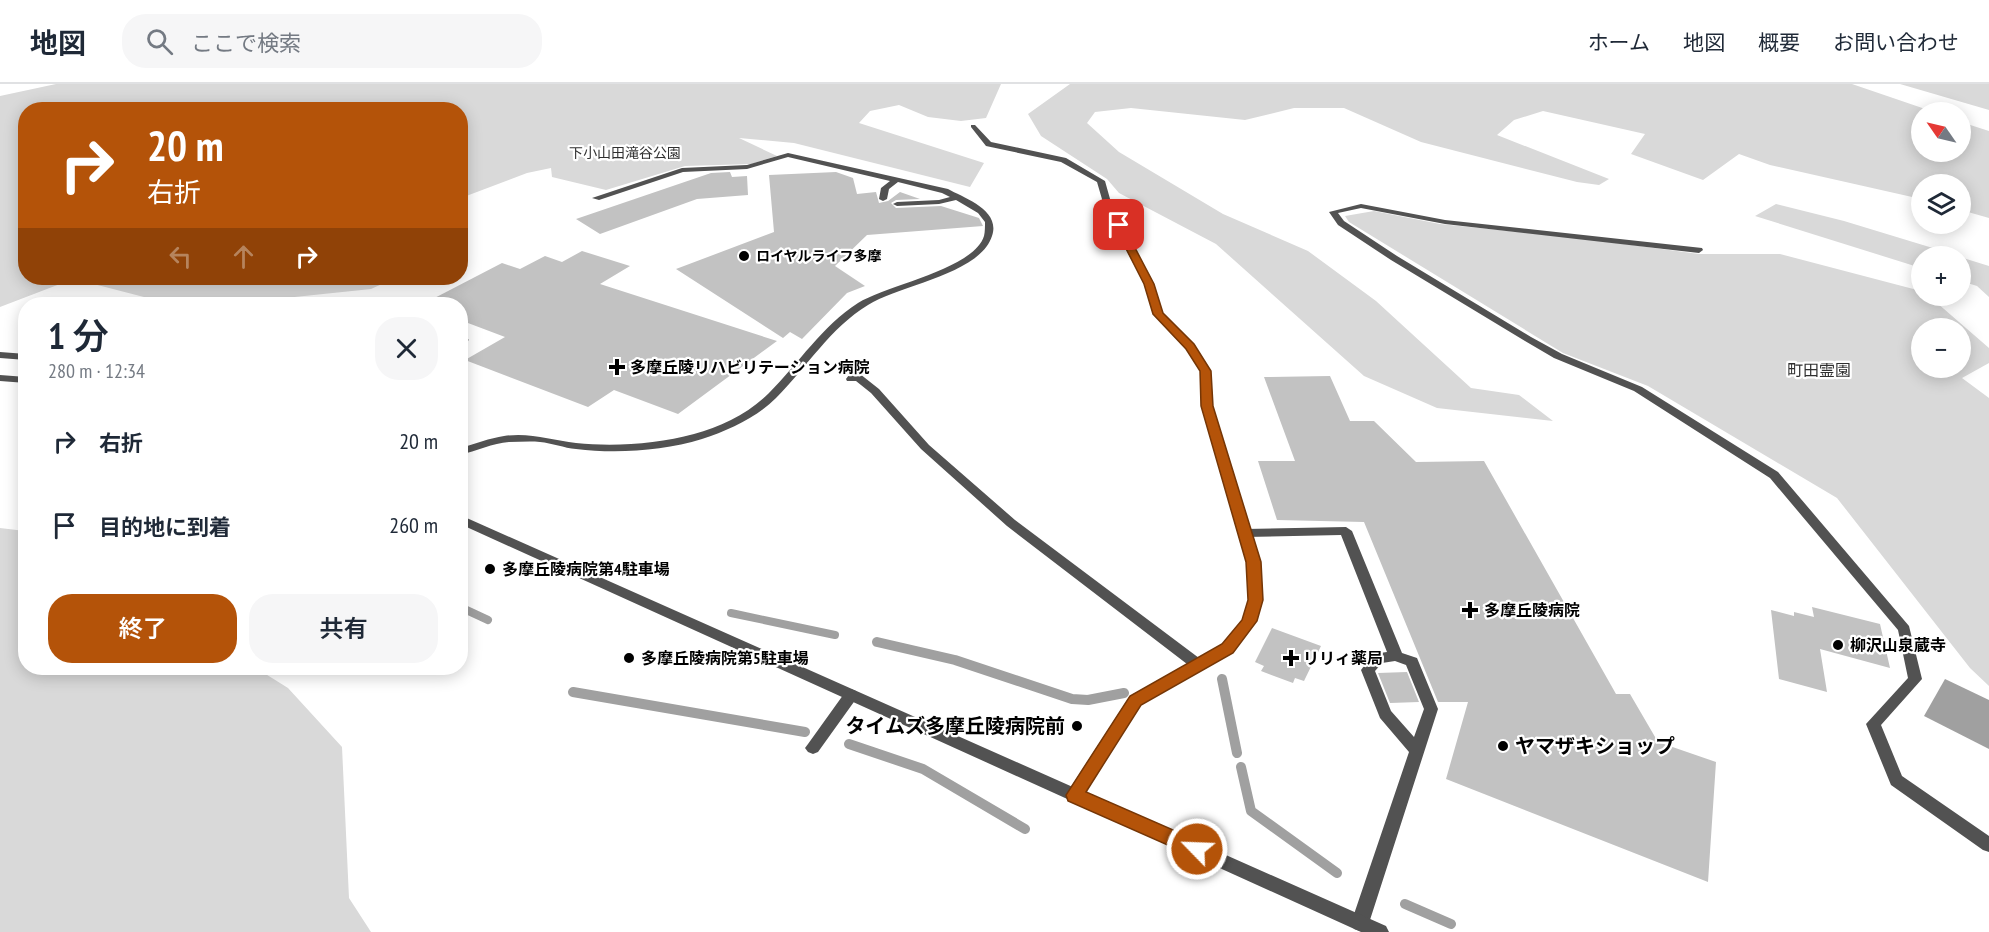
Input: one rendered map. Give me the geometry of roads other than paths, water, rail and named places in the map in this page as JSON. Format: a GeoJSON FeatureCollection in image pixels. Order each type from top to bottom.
{"type":"FeatureCollection","features":[{"type":"Feature","properties":{"kind":"street"},"geometry":{"type":"LineString","coordinates":[[973,126],[989,144],[1063,160],[1101,181],[1108,206],[1149,284],[1158,314],[1190,347],[1205,371],[1207,406],[1245,533],[1256,582],[1256,600],[1249,621],[1228,648],[1136,700],[1075,795]]}},
{"type":"Feature","properties":{"kind":"street"},"geometry":{"type":"LineString","coordinates":[[468,450],[505,439],[541,439],[576,446],[617,448],[661,444],[697,437],[729,425],[754,411],[772,396],[843,317],[868,301],[963,263],[979,251],[988,236],[989,222],[981,211],[945,191],[788,155],[747,167],[682,170],[596,198]]}},
{"type":"Feature","properties":{"kind":"street"},"geometry":{"type":"LineString","coordinates":[[883,199],[885,188],[896,180]]}},
{"type":"Feature","properties":{"kind":"street"},"geometry":{"type":"LineString","coordinates":[[897,204],[939,202],[959,197]]}},
{"type":"Feature","properties":{"kind":"street"},"geometry":{"type":"LineString","coordinates":[[1699,250],[1445,222],[1361,206],[1333,212],[1341,223],[1394,258],[1558,357],[1638,389],[1774,475],[1904,629],[1915,679],[1874,724],[1896,780],[1989,845]]}},
{"type":"Feature","properties":{"kind":"street"},"geometry":{"type":"LineString","coordinates":[[0,355],[18,356]]}},
{"type":"Feature","properties":{"kind":"street"},"geometry":{"type":"LineString","coordinates":[[851,379],[856,376],[875,391],[925,447],[1011,523],[1198,665]]}},
{"type":"Feature","properties":{"kind":"street"},"geometry":{"type":"LineString","coordinates":[[0,378],[18,379]]}},
{"type":"Feature","properties":{"kind":"street"},"geometry":{"type":"LineString","coordinates":[[468,523],[1380,932]]}},
{"type":"Feature","properties":{"kind":"street"},"geometry":{"type":"LineString","coordinates":[[1245,533],[1346,531],[1396,656]]}},
{"type":"Feature","properties":{"kind":"street"},"geometry":{"type":"LineString","coordinates":[[1360,923],[1431,709],[1412,662],[1396,656],[1378,658],[1368,669],[1385,714],[1416,749]]}},
{"type":"Feature","properties":{"kind":"street"},"geometry":{"type":"LineString","coordinates":[[813,748],[851,695]]}},
{"type":"Feature","properties":{"kind":"waterway"},"geometry":{"type":"LineString","coordinates":[[468,611],[488,620]]}},
{"type":"Feature","properties":{"kind":"waterway"},"geometry":{"type":"LineString","coordinates":[[731,613],[835,635]]}},
{"type":"Feature","properties":{"kind":"waterway"},"geometry":{"type":"LineString","coordinates":[[877,642],[955,660],[1072,699],[1088,700],[1124,693]]}},
{"type":"Feature","properties":{"kind":"waterway"},"geometry":{"type":"LineString","coordinates":[[1222,679],[1237,753]]}},
{"type":"Feature","properties":{"kind":"waterway"},"geometry":{"type":"LineString","coordinates":[[573,692],[805,732]]}},
{"type":"Feature","properties":{"kind":"waterway"},"geometry":{"type":"LineString","coordinates":[[849,744],[923,769],[1025,829]]}},
{"type":"Feature","properties":{"kind":"waterway"},"geometry":{"type":"LineString","coordinates":[[1241,767],[1251,811],[1337,873]]}},
{"type":"Feature","properties":{"kind":"waterway"},"geometry":{"type":"LineString","coordinates":[[1405,904],[1451,924]]}},
{"type":"Feature","properties":{"kind":"place","name":"ロイヤルライフ多摩"},"geometry":{"type":"Point","coordinates":[744,256]}},
{"type":"Feature","properties":{"kind":"place","name":"多摩丘陵リハビリテーション病院"},"geometry":{"type":"Point","coordinates":[617,367]}},
{"type":"Feature","properties":{"kind":"place","name":"多摩丘陵病院第4駐車場"},"geometry":{"type":"Point","coordinates":[490,569]}},
{"type":"Feature","properties":{"kind":"place","name":"多摩丘陵病院"},"geometry":{"type":"Point","coordinates":[1470,610]}},
{"type":"Feature","properties":{"kind":"place","name":"柳沢山泉蔵寺"},"geometry":{"type":"Point","coordinates":[1838,645]}},
{"type":"Feature","properties":{"kind":"place","name":"多摩丘陵病院第5駐車場"},"geometry":{"type":"Point","coordinates":[629,658]}},
{"type":"Feature","properties":{"kind":"place","name":"リリィ薬局"},"geometry":{"type":"Point","coordinates":[1291,658]}},
{"type":"Feature","properties":{"kind":"place","name":"タイムズ多摩丘陵病院前"},"geometry":{"type":"Point","coordinates":[1077,726]}},
{"type":"Feature","properties":{"kind":"place","name":"ヤマザキショップ"},"geometry":{"type":"Point","coordinates":[1503,746]}},
{"type":"Feature","properties":{"kind":"park label","name":"下小山田滝谷公園"},"geometry":{"type":"Point","coordinates":[625,153]}},
{"type":"Feature","properties":{"kind":"park label","name":"町田霊園"},"geometry":{"type":"Point","coordinates":[1819,370]}}]}
